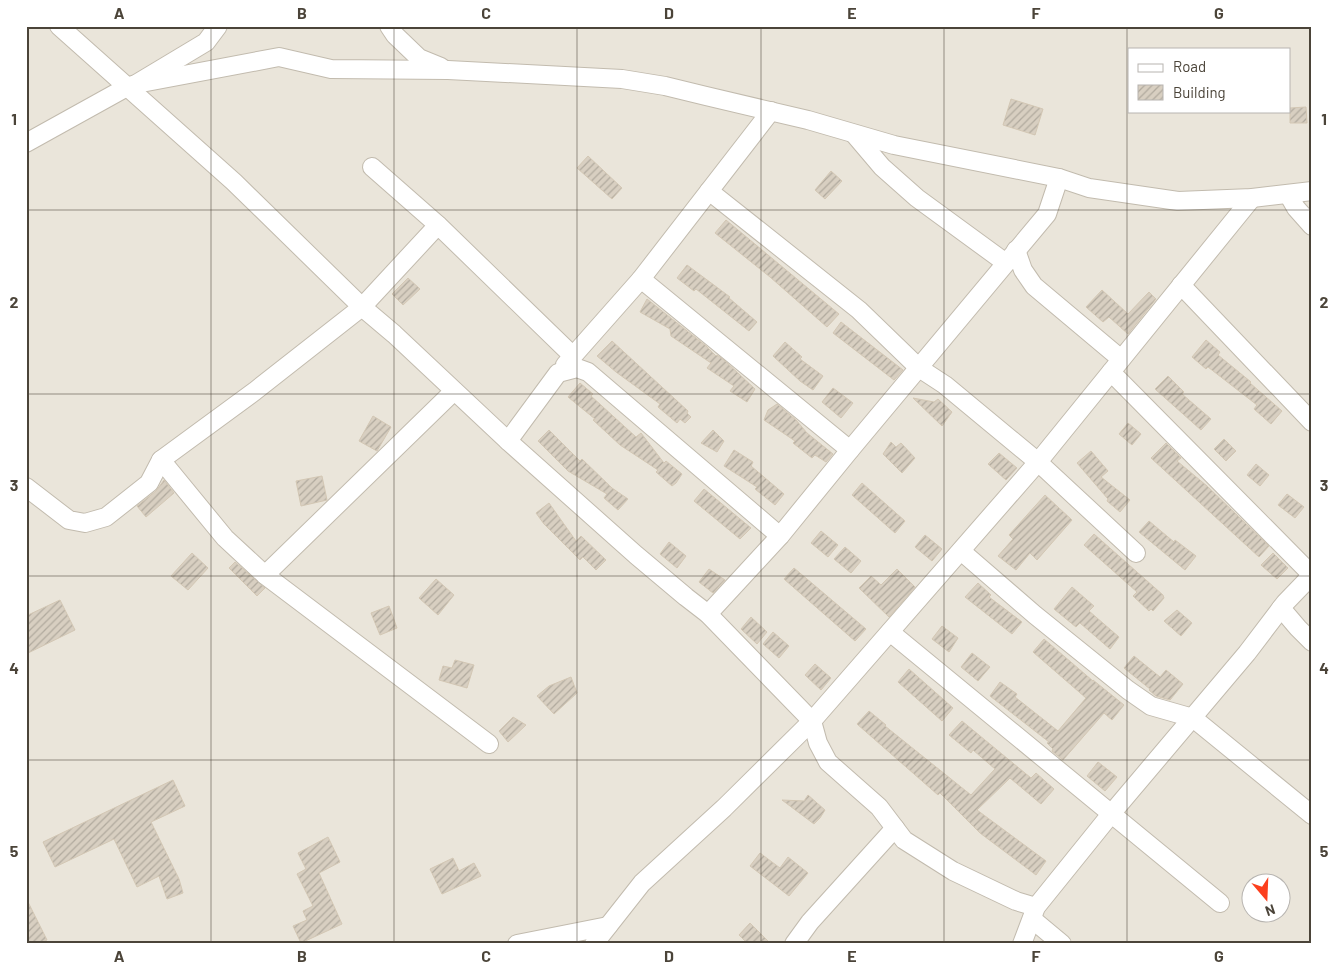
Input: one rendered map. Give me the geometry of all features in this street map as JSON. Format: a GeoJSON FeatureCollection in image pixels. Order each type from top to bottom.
{"type":"FeatureCollection","features":[{"type":"Feature","properties":{"kind":"street"},"geometry":{"type":"LineString","coordinates":[[59,26],[132,86],[362,307],[508,441],[636,555],[708,614],[812,721],[818,743],[828,762],[879,807],[904,840],[953,871],[1016,901],[1034,913],[1062,944]]}},
{"type":"Feature","properties":{"kind":"street"},"geometry":{"type":"LineString","coordinates":[[26,143],[132,86],[206,42],[218,26]]}},
{"type":"Feature","properties":{"kind":"street"},"geometry":{"type":"LineString","coordinates":[[388,26],[419,58],[448,70]]}},
{"type":"Feature","properties":{"kind":"street"},"geometry":{"type":"LineString","coordinates":[[132,86],[279,57],[331,69],[448,70],[622,79],[665,86],[808,120],[894,146],[1059,178],[1089,188],[1178,201],[1252,198],[1312,191]]}},
{"type":"Feature","properties":{"kind":"street"},"geometry":{"type":"LineString","coordinates":[[508,441],[558,373],[641,279],[771,111]]}},
{"type":"Feature","properties":{"kind":"street"},"geometry":{"type":"LineString","coordinates":[[854,134],[882,167],[917,198],[1011,257],[1034,286],[1116,366],[1312,575],[1281,608],[1247,653],[1111,814],[1034,913],[1022,944]]}},
{"type":"Feature","properties":{"kind":"street"},"geometry":{"type":"LineString","coordinates":[[372,167],[438,225],[573,356]]}},
{"type":"Feature","properties":{"kind":"street"},"geometry":{"type":"LineString","coordinates":[[708,614],[780,536],[1047,214],[1059,178]]}},
{"type":"Feature","properties":{"kind":"street"},"geometry":{"type":"LineString","coordinates":[[709,191],[859,310],[918,368],[945,385],[1038,462],[1136,552]]}},
{"type":"Feature","properties":{"kind":"street"},"geometry":{"type":"LineString","coordinates":[[1288,194],[1296,208],[1312,226]]}},
{"type":"Feature","properties":{"kind":"street"},"geometry":{"type":"LineString","coordinates":[[594,944],[642,883],[724,808],[812,721],[1038,462],[1252,198]]}},
{"type":"Feature","properties":{"kind":"street"},"geometry":{"type":"LineString","coordinates":[[26,488],[69,520],[85,523],[106,517],[150,483],[161,460],[256,391],[362,307],[438,225]]}},
{"type":"Feature","properties":{"kind":"street"},"geometry":{"type":"LineString","coordinates":[[641,279],[850,450]]}},
{"type":"Feature","properties":{"kind":"street"},"geometry":{"type":"LineString","coordinates":[[1181,285],[1312,422]]}},
{"type":"Feature","properties":{"kind":"street"},"geometry":{"type":"LineString","coordinates":[[558,373],[578,368],[588,372],[780,536]]}},
{"type":"Feature","properties":{"kind":"street"},"geometry":{"type":"LineString","coordinates":[[265,575],[454,391]]}},
{"type":"Feature","properties":{"kind":"street"},"geometry":{"type":"LineString","coordinates":[[161,460],[225,538],[265,575],[489,744]]}},
{"type":"Feature","properties":{"kind":"street"},"geometry":{"type":"LineString","coordinates":[[961,551],[1035,615],[1128,690],[1151,706],[1193,718],[1312,815]]}},
{"type":"Feature","properties":{"kind":"street"},"geometry":{"type":"LineString","coordinates":[[1281,608],[1312,642]]}},
{"type":"Feature","properties":{"kind":"street"},"geometry":{"type":"LineString","coordinates":[[890,632],[1220,903]]}},
{"type":"Feature","properties":{"kind":"street"},"geometry":{"type":"LineString","coordinates":[[794,944],[810,922],[895,828]]}},
{"type":"Feature","properties":{"kind":"street"},"geometry":{"type":"LineString","coordinates":[[517,944],[608,926]]}},
{"type":"Feature","properties":{"kind":"shaded area"},"geometry":{"type":"Polygon","coordinates":[[[26,26],[1312,26],[1312,944],[26,944],[26,26]]]}},
{"type":"Feature","properties":{"kind":"building"},"geometry":{"type":"Polygon","coordinates":[[[1011,99],[1043,109],[1035,135],[1003,125],[1011,99]]]}},
{"type":"Feature","properties":{"kind":"building"},"geometry":{"type":"Polygon","coordinates":[[[1306,107],[1307,123],[1290,123],[1290,108],[1306,107]]]}},
{"type":"Feature","properties":{"kind":"building"},"geometry":{"type":"Polygon","coordinates":[[[588,156],[622,188],[612,199],[577,168],[588,156]]]}},
{"type":"Feature","properties":{"kind":"building"},"geometry":{"type":"Polygon","coordinates":[[[831,171],[842,181],[825,199],[815,190],[831,171]]]}},
{"type":"Feature","properties":{"kind":"building"},"geometry":{"type":"Polygon","coordinates":[[[726,220],[839,314],[827,327],[770,277],[715,233],[726,220]]]}},
{"type":"Feature","properties":{"kind":"building"},"geometry":{"type":"Polygon","coordinates":[[[687,265],[730,297],[757,322],[749,331],[696,289],[694,291],[677,278],[687,265]]]}},
{"type":"Feature","properties":{"kind":"building"},"geometry":{"type":"Polygon","coordinates":[[[408,278],[420,289],[403,305],[392,294],[408,278]]]}},
{"type":"Feature","properties":{"kind":"building"},"geometry":{"type":"Polygon","coordinates":[[[1102,290],[1128,314],[1149,292],[1156,299],[1128,334],[1109,317],[1103,322],[1086,307],[1102,290]]]}},
{"type":"Feature","properties":{"kind":"building"},"geometry":{"type":"Polygon","coordinates":[[[647,299],[716,356],[724,360],[755,389],[747,402],[730,391],[734,386],[707,368],[711,363],[671,336],[670,329],[640,312],[647,299]]]}},
{"type":"Feature","properties":{"kind":"building"},"geometry":{"type":"Polygon","coordinates":[[[841,322],[903,370],[894,380],[833,333],[841,322]]]}},
{"type":"Feature","properties":{"kind":"building"},"geometry":{"type":"Polygon","coordinates":[[[1206,340],[1220,352],[1218,355],[1282,411],[1271,424],[1254,409],[1257,405],[1192,357],[1206,340]]]}},
{"type":"Feature","properties":{"kind":"building"},"geometry":{"type":"Polygon","coordinates":[[[612,341],[688,411],[687,413],[691,417],[685,423],[680,419],[677,423],[658,407],[660,404],[597,356],[612,341]]]}},
{"type":"Feature","properties":{"kind":"building"},"geometry":{"type":"Polygon","coordinates":[[[785,342],[802,357],[800,359],[823,376],[813,390],[800,381],[773,356],[785,342]]]}},
{"type":"Feature","properties":{"kind":"building"},"geometry":{"type":"Polygon","coordinates":[[[1168,376],[1184,392],[1182,394],[1211,419],[1201,430],[1155,389],[1168,376]]]}},
{"type":"Feature","properties":{"kind":"building"},"geometry":{"type":"Polygon","coordinates":[[[580,383],[593,394],[591,396],[636,437],[641,433],[664,463],[666,461],[682,474],[676,483],[672,486],[656,472],[658,470],[620,445],[593,420],[595,419],[568,397],[580,383]]]}},
{"type":"Feature","properties":{"kind":"building"},"geometry":{"type":"Polygon","coordinates":[[[833,388],[853,403],[841,418],[822,402],[833,388]]]}},
{"type":"Feature","properties":{"kind":"building"},"geometry":{"type":"Polygon","coordinates":[[[913,398],[934,402],[938,399],[952,412],[942,426],[913,398]]]}},
{"type":"Feature","properties":{"kind":"building"},"geometry":{"type":"Polygon","coordinates":[[[777,404],[796,420],[807,433],[833,454],[826,462],[815,455],[812,458],[793,443],[795,441],[764,420],[768,410],[777,404]]]}},
{"type":"Feature","properties":{"kind":"building"},"geometry":{"type":"Polygon","coordinates":[[[373,416],[391,427],[377,451],[359,441],[373,416]]]}},
{"type":"Feature","properties":{"kind":"building"},"geometry":{"type":"Polygon","coordinates":[[[1128,423],[1141,434],[1132,445],[1119,434],[1128,423]]]}},
{"type":"Feature","properties":{"kind":"building"},"geometry":{"type":"Polygon","coordinates":[[[549,430],[580,461],[582,459],[612,488],[628,499],[618,510],[604,498],[607,494],[568,471],[538,441],[549,430]]]}},
{"type":"Feature","properties":{"kind":"building"},"geometry":{"type":"Polygon","coordinates":[[[713,430],[724,441],[717,452],[701,443],[713,430]]]}},
{"type":"Feature","properties":{"kind":"building"},"geometry":{"type":"Polygon","coordinates":[[[1224,439],[1236,451],[1226,461],[1214,449],[1224,439]]]}},
{"type":"Feature","properties":{"kind":"building"},"geometry":{"type":"Polygon","coordinates":[[[891,442],[896,447],[901,443],[915,458],[902,473],[883,454],[891,442]]]}},
{"type":"Feature","properties":{"kind":"building"},"geometry":{"type":"Polygon","coordinates":[[[1166,443],[1181,458],[1177,461],[1207,486],[1269,546],[1259,557],[1151,458],[1166,443]]]}},
{"type":"Feature","properties":{"kind":"building"},"geometry":{"type":"Polygon","coordinates":[[[734,450],[753,462],[751,466],[784,494],[775,505],[755,489],[757,487],[724,466],[734,450]]]}},
{"type":"Feature","properties":{"kind":"building"},"geometry":{"type":"Polygon","coordinates":[[[1091,451],[1108,471],[1101,477],[1130,500],[1120,512],[1107,501],[1108,499],[1077,463],[1091,451]]]}},
{"type":"Feature","properties":{"kind":"building"},"geometry":{"type":"Polygon","coordinates":[[[999,453],[1017,468],[1006,480],[988,464],[999,453]]]}},
{"type":"Feature","properties":{"kind":"building"},"geometry":{"type":"Polygon","coordinates":[[[1256,464],[1269,475],[1260,486],[1247,475],[1256,464]]]}},
{"type":"Feature","properties":{"kind":"building"},"geometry":{"type":"Polygon","coordinates":[[[322,476],[327,500],[301,506],[296,481],[322,476]]]}},
{"type":"Feature","properties":{"kind":"building"},"geometry":{"type":"Polygon","coordinates":[[[164,480],[174,493],[146,517],[137,506],[156,491],[164,480]]]}},
{"type":"Feature","properties":{"kind":"building"},"geometry":{"type":"Polygon","coordinates":[[[862,483],[905,521],[895,533],[852,495],[862,483]]]}},
{"type":"Feature","properties":{"kind":"building"},"geometry":{"type":"Polygon","coordinates":[[[704,489],[751,528],[740,539],[694,501],[704,489]]]}},
{"type":"Feature","properties":{"kind":"building"},"geometry":{"type":"Polygon","coordinates":[[[1287,494],[1304,507],[1295,518],[1278,505],[1287,494]]]}},
{"type":"Feature","properties":{"kind":"building"},"geometry":{"type":"Polygon","coordinates":[[[1045,495],[1072,520],[1037,560],[1030,553],[1016,570],[998,556],[1013,539],[1009,535],[1045,495]]]}},
{"type":"Feature","properties":{"kind":"building"},"geometry":{"type":"Polygon","coordinates":[[[549,503],[576,541],[581,536],[606,560],[596,570],[583,557],[580,560],[544,524],[536,513],[549,503]]]}},
{"type":"Feature","properties":{"kind":"building"},"geometry":{"type":"Polygon","coordinates":[[[1149,521],[1174,542],[1175,540],[1196,556],[1185,570],[1139,532],[1149,521]]]}},
{"type":"Feature","properties":{"kind":"building"},"geometry":{"type":"Polygon","coordinates":[[[821,531],[838,545],[828,557],[811,543],[821,531]]]}},
{"type":"Feature","properties":{"kind":"building"},"geometry":{"type":"Polygon","coordinates":[[[1094,534],[1163,595],[1164,598],[1153,611],[1151,609],[1149,611],[1133,596],[1137,592],[1084,545],[1094,534]]]}},
{"type":"Feature","properties":{"kind":"building"},"geometry":{"type":"Polygon","coordinates":[[[925,535],[942,549],[932,561],[915,547],[925,535]]]}},
{"type":"Feature","properties":{"kind":"building"},"geometry":{"type":"Polygon","coordinates":[[[669,542],[686,556],[677,568],[660,554],[669,542]]]}},
{"type":"Feature","properties":{"kind":"building"},"geometry":{"type":"Polygon","coordinates":[[[845,547],[861,561],[851,573],[834,559],[845,547]]]}},
{"type":"Feature","properties":{"kind":"building"},"geometry":{"type":"Polygon","coordinates":[[[192,553],[208,568],[188,590],[171,576],[192,553]]]}},
{"type":"Feature","properties":{"kind":"building"},"geometry":{"type":"Polygon","coordinates":[[[1273,553],[1288,568],[1277,579],[1261,565],[1273,553]]]}},
{"type":"Feature","properties":{"kind":"building"},"geometry":{"type":"Polygon","coordinates":[[[235,562],[265,588],[257,596],[229,568],[235,562]]]}},
{"type":"Feature","properties":{"kind":"building"},"geometry":{"type":"Polygon","coordinates":[[[794,568],[866,629],[855,641],[784,579],[794,568]]]}},
{"type":"Feature","properties":{"kind":"building"},"geometry":{"type":"Polygon","coordinates":[[[709,569],[725,580],[713,593],[699,582],[709,569]]]}},
{"type":"Feature","properties":{"kind":"building"},"geometry":{"type":"Polygon","coordinates":[[[897,569],[915,587],[889,617],[859,588],[871,576],[881,585],[897,569]]]}},
{"type":"Feature","properties":{"kind":"building"},"geometry":{"type":"Polygon","coordinates":[[[436,579],[454,595],[438,615],[419,598],[436,579]]]}},
{"type":"Feature","properties":{"kind":"building"},"geometry":{"type":"Polygon","coordinates":[[[978,583],[991,595],[989,597],[1022,622],[1012,634],[965,597],[978,583]]]}},
{"type":"Feature","properties":{"kind":"building"},"geometry":{"type":"Polygon","coordinates":[[[1072,587],[1094,606],[1089,611],[1119,637],[1110,649],[1080,623],[1076,627],[1054,609],[1072,587]]]}},
{"type":"Feature","properties":{"kind":"building"},"geometry":{"type":"Polygon","coordinates":[[[60,600],[75,630],[26,654],[26,616],[60,600]]]}},
{"type":"Feature","properties":{"kind":"building"},"geometry":{"type":"Polygon","coordinates":[[[389,606],[397,628],[380,635],[371,613],[389,606]]]}},
{"type":"Feature","properties":{"kind":"building"},"geometry":{"type":"Polygon","coordinates":[[[1177,610],[1192,623],[1181,636],[1164,621],[1177,610]]]}},
{"type":"Feature","properties":{"kind":"building"},"geometry":{"type":"Polygon","coordinates":[[[751,617],[767,632],[757,644],[741,629],[751,617]]]}},
{"type":"Feature","properties":{"kind":"building"},"geometry":{"type":"Polygon","coordinates":[[[942,626],[958,638],[949,652],[932,639],[942,626]]]}},
{"type":"Feature","properties":{"kind":"building"},"geometry":{"type":"Polygon","coordinates":[[[773,632],[789,646],[779,658],[763,644],[773,632]]]}},
{"type":"Feature","properties":{"kind":"building"},"geometry":{"type":"Polygon","coordinates":[[[1044,639],[1124,705],[1112,720],[1104,713],[1063,760],[1052,751],[1053,749],[1047,743],[1049,742],[990,696],[1000,682],[1017,694],[1015,697],[1058,731],[1086,698],[1033,652],[1044,639]]]}},
{"type":"Feature","properties":{"kind":"building"},"geometry":{"type":"Polygon","coordinates":[[[972,653],[990,667],[978,681],[961,667],[972,653]]]}},
{"type":"Feature","properties":{"kind":"building"},"geometry":{"type":"Polygon","coordinates":[[[1134,656],[1160,677],[1166,670],[1183,684],[1170,700],[1156,696],[1124,668],[1134,656]]]}},
{"type":"Feature","properties":{"kind":"building"},"geometry":{"type":"Polygon","coordinates":[[[455,660],[474,665],[467,688],[439,680],[443,666],[452,668],[455,660]]]}},
{"type":"Feature","properties":{"kind":"building"},"geometry":{"type":"Polygon","coordinates":[[[815,664],[831,678],[821,690],[805,675],[815,664]]]}},
{"type":"Feature","properties":{"kind":"building"},"geometry":{"type":"Polygon","coordinates":[[[909,669],[953,708],[942,721],[898,682],[909,669]]]}},
{"type":"Feature","properties":{"kind":"building"},"geometry":{"type":"Polygon","coordinates":[[[571,677],[577,693],[554,714],[537,696],[549,686],[571,677]]]}},
{"type":"Feature","properties":{"kind":"building"},"geometry":{"type":"Polygon","coordinates":[[[869,711],[971,795],[995,769],[973,750],[971,753],[949,735],[962,721],[1031,778],[1036,773],[1054,789],[1041,804],[1010,778],[977,810],[1046,861],[1036,875],[980,833],[940,793],[938,795],[857,724],[869,711]]]}},
{"type":"Feature","properties":{"kind":"building"},"geometry":{"type":"Polygon","coordinates":[[[513,717],[526,725],[508,742],[499,731],[513,717]]]}},
{"type":"Feature","properties":{"kind":"building"},"geometry":{"type":"Polygon","coordinates":[[[1098,762],[1117,777],[1105,791],[1087,776],[1098,762]]]}},
{"type":"Feature","properties":{"kind":"building"},"geometry":{"type":"Polygon","coordinates":[[[173,780],[185,806],[151,822],[179,879],[183,893],[167,899],[159,876],[137,887],[114,839],[55,867],[43,842],[173,780]]]}},
{"type":"Feature","properties":{"kind":"building"},"geometry":{"type":"Polygon","coordinates":[[[808,795],[825,810],[814,824],[782,800],[804,801],[808,795]]]}},
{"type":"Feature","properties":{"kind":"building"},"geometry":{"type":"Polygon","coordinates":[[[328,837],[340,862],[319,873],[342,924],[301,943],[293,926],[307,920],[303,911],[313,906],[297,874],[306,869],[298,853],[328,837]]]}},
{"type":"Feature","properties":{"kind":"building"},"geometry":{"type":"Polygon","coordinates":[[[760,853],[780,868],[788,857],[808,873],[789,896],[750,866],[760,853]]]}},
{"type":"Feature","properties":{"kind":"building"},"geometry":{"type":"Polygon","coordinates":[[[453,858],[459,871],[474,863],[481,876],[442,894],[430,869],[453,858]]]}},
{"type":"Feature","properties":{"kind":"building"},"geometry":{"type":"Polygon","coordinates":[[[26,898],[47,940],[39,944],[26,944],[26,898]]]}},
{"type":"Feature","properties":{"kind":"building"},"geometry":{"type":"Polygon","coordinates":[[[750,923],[771,944],[748,944],[739,935],[750,923]]]}}]}
